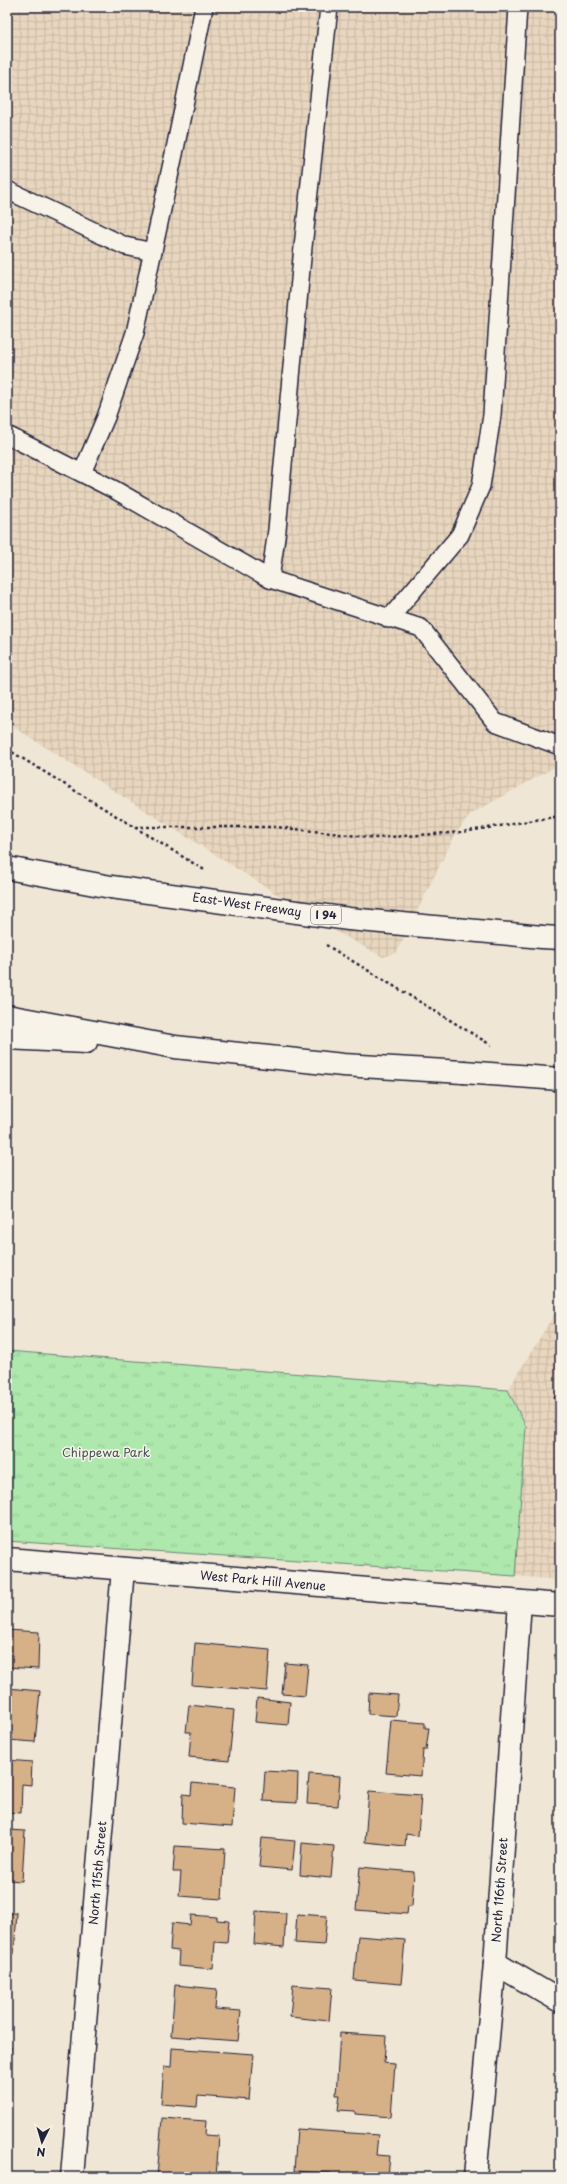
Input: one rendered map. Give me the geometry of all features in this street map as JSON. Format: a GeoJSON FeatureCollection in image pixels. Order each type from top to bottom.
{"type":"FeatureCollection","features":[{"type":"Feature","properties":{"kind":"main road","name":"East-West Freeway"},"geometry":{"type":"LineString","coordinates":[[7,868],[111,887],[349,918],[551,937]]}},
{"type":"Feature","properties":{"kind":"main road"},"geometry":{"type":"LineString","coordinates":[[7,1016],[175,1047]]}},
{"type":"Feature","properties":{"kind":"main road"},"geometry":{"type":"LineString","coordinates":[[7,1038],[175,1047],[343,1065],[560,1079]]}},
{"type":"Feature","properties":{"kind":"main road","name":"West Park Hill Avenue"},"geometry":{"type":"LineString","coordinates":[[7,1560],[560,1605]]}},
{"type":"Feature","properties":{"kind":"main road","name":"North 115th Street"},"geometry":{"type":"LineString","coordinates":[[72,2177],[123,1569]]}},
{"type":"Feature","properties":{"kind":"main road","name":"North 116th Street"},"geometry":{"type":"LineString","coordinates":[[475,2177],[495,1963],[520,1602]]}},
{"type":"Feature","properties":{"kind":"main road"},"geometry":{"type":"LineString","coordinates":[[495,1963],[560,2001]]}},
{"type":"Feature","properties":{"kind":"lane"},"geometry":{"type":"LineString","coordinates":[[82,473],[106,417],[135,333],[204,7]]}},
{"type":"Feature","properties":{"kind":"lane"},"geometry":{"type":"LineString","coordinates":[[270,579],[278,522],[303,247],[329,7]]}},
{"type":"Feature","properties":{"kind":"lane"},"geometry":{"type":"LineString","coordinates":[[389,618],[460,535],[481,486],[492,415],[518,7]]}},
{"type":"Feature","properties":{"kind":"lane"},"geometry":{"type":"LineString","coordinates":[[7,190],[125,246],[153,252]]}},
{"type":"Feature","properties":{"kind":"lane"},"geometry":{"type":"LineString","coordinates":[[7,435],[82,473],[270,579],[421,628],[495,722],[560,746]]}},
{"type":"Feature","properties":{"kind":"path"},"geometry":{"type":"LineString","coordinates":[[134,827],[276,827],[376,838],[463,832],[560,816]]}},
{"type":"Feature","properties":{"kind":"shaded area"},"geometry":{"type":"Polygon","coordinates":[[[7,7],[560,7],[560,764],[471,814],[456,833],[396,953],[383,957],[335,931],[7,723],[7,7]]]}},
{"type":"Feature","properties":{"kind":"shaded area"},"geometry":{"type":"Polygon","coordinates":[[[560,1305],[560,1580],[515,1576],[526,1428],[508,1390],[560,1305]]]}},
{"type":"Feature","properties":{"kind":"green space","name":"Chippewa Park"},"geometry":{"type":"Polygon","coordinates":[[[7,1351],[508,1390],[526,1427],[515,1576],[7,1541],[7,1351]]]}},
{"type":"Feature","properties":{"kind":"building"},"geometry":{"type":"Polygon","coordinates":[[[560,1388],[560,1401],[554,1398],[560,1388]]]}},
{"type":"Feature","properties":{"kind":"building"},"geometry":{"type":"Polygon","coordinates":[[[7,1630],[39,1632],[38,1669],[7,1667],[7,1630]]]}},
{"type":"Feature","properties":{"kind":"building"},"geometry":{"type":"Polygon","coordinates":[[[195,1643],[270,1650],[267,1691],[192,1685],[195,1643]]]}},
{"type":"Feature","properties":{"kind":"building"},"geometry":{"type":"Polygon","coordinates":[[[285,1663],[308,1665],[305,1696],[282,1694],[285,1663]]]}},
{"type":"Feature","properties":{"kind":"building"},"geometry":{"type":"Polygon","coordinates":[[[7,1688],[40,1691],[35,1742],[7,1740],[7,1688]]]}},
{"type":"Feature","properties":{"kind":"building"},"geometry":{"type":"Polygon","coordinates":[[[369,1693],[398,1695],[396,1716],[368,1714],[369,1693]]]}},
{"type":"Feature","properties":{"kind":"building"},"geometry":{"type":"Polygon","coordinates":[[[257,1698],[290,1702],[288,1725],[255,1722],[257,1698]]]}},
{"type":"Feature","properties":{"kind":"building"},"geometry":{"type":"Polygon","coordinates":[[[189,1705],[234,1710],[229,1761],[189,1757],[191,1732],[186,1732],[189,1705]]]}},
{"type":"Feature","properties":{"kind":"building"},"geometry":{"type":"Polygon","coordinates":[[[391,1720],[425,1723],[425,1728],[429,1728],[426,1750],[423,1750],[421,1776],[386,1773],[391,1720]]]}},
{"type":"Feature","properties":{"kind":"building"},"geometry":{"type":"Polygon","coordinates":[[[7,1760],[32,1762],[31,1785],[22,1784],[21,1813],[7,1812],[7,1760]]]}},
{"type":"Feature","properties":{"kind":"building"},"geometry":{"type":"Polygon","coordinates":[[[265,1771],[298,1773],[297,1803],[263,1801],[265,1771]]]}},
{"type":"Feature","properties":{"kind":"building"},"geometry":{"type":"Polygon","coordinates":[[[309,1774],[340,1776],[338,1806],[307,1804],[309,1774]]]}},
{"type":"Feature","properties":{"kind":"building"},"geometry":{"type":"Polygon","coordinates":[[[559,1777],[560,1802],[557,1802],[559,1777]]]}},
{"type":"Feature","properties":{"kind":"building"},"geometry":{"type":"Polygon","coordinates":[[[192,1783],[235,1787],[232,1827],[182,1823],[183,1794],[191,1795],[192,1783]]]}},
{"type":"Feature","properties":{"kind":"building"},"geometry":{"type":"Polygon","coordinates":[[[369,1791],[421,1795],[418,1836],[406,1834],[405,1846],[365,1842],[369,1791]]]}},
{"type":"Feature","properties":{"kind":"building"},"geometry":{"type":"Polygon","coordinates":[[[7,1830],[25,1831],[22,1881],[7,1880],[7,1830]]]}},
{"type":"Feature","properties":{"kind":"building"},"geometry":{"type":"Polygon","coordinates":[[[262,1838],[295,1841],[292,1870],[259,1867],[262,1838]]]}},
{"type":"Feature","properties":{"kind":"building"},"geometry":{"type":"Polygon","coordinates":[[[302,1843],[334,1846],[331,1878],[300,1875],[302,1843]]]}},
{"type":"Feature","properties":{"kind":"building"},"geometry":{"type":"Polygon","coordinates":[[[175,1846],[225,1849],[222,1899],[179,1896],[181,1872],[173,1872],[175,1846]]]}},
{"type":"Feature","properties":{"kind":"building"},"geometry":{"type":"Polygon","coordinates":[[[360,1867],[414,1872],[412,1906],[408,1906],[407,1914],[356,1910],[360,1867]]]}},
{"type":"Feature","properties":{"kind":"building"},"geometry":{"type":"Polygon","coordinates":[[[256,1911],[286,1913],[284,1947],[254,1944],[256,1911]]]}},
{"type":"Feature","properties":{"kind":"building"},"geometry":{"type":"Polygon","coordinates":[[[7,1913],[17,1913],[14,1954],[7,1954],[7,1913]]]}},
{"type":"Feature","properties":{"kind":"building"},"geometry":{"type":"Polygon","coordinates":[[[297,1914],[327,1916],[324,1945],[295,1943],[297,1914]]]}},
{"type":"Feature","properties":{"kind":"building"},"geometry":{"type":"Polygon","coordinates":[[[191,1915],[217,1917],[217,1920],[229,1921],[227,1943],[215,1942],[213,1969],[178,1966],[179,1951],[170,1950],[172,1923],[190,1925],[191,1915]]]}},
{"type":"Feature","properties":{"kind":"building"},"geometry":{"type":"Polygon","coordinates":[[[358,1936],[405,1940],[401,1984],[354,1980],[358,1936]]]}},
{"type":"Feature","properties":{"kind":"building"},"geometry":{"type":"Polygon","coordinates":[[[7,1974],[9,1974],[7,1997],[7,1974]]]}},
{"type":"Feature","properties":{"kind":"building"},"geometry":{"type":"Polygon","coordinates":[[[175,1985],[217,1989],[215,2009],[241,2011],[238,2041],[171,2036],[175,1985]]]}},
{"type":"Feature","properties":{"kind":"building"},"geometry":{"type":"Polygon","coordinates":[[[293,1985],[332,1988],[329,2021],[290,2017],[293,1985]]]}},
{"type":"Feature","properties":{"kind":"building"},"geometry":{"type":"Polygon","coordinates":[[[340,2033],[386,2036],[384,2063],[395,2064],[391,2117],[355,2114],[355,2111],[338,2110],[340,2095],[336,2095],[340,2033]]]}},
{"type":"Feature","properties":{"kind":"building"},"geometry":{"type":"Polygon","coordinates":[[[7,2047],[11,2047],[7,2083],[7,2047]]]}},
{"type":"Feature","properties":{"kind":"building"},"geometry":{"type":"Polygon","coordinates":[[[172,2048],[253,2054],[249,2100],[198,2096],[197,2107],[161,2104],[164,2066],[171,2067],[172,2048]]]}},
{"type":"Feature","properties":{"kind":"building"},"geometry":{"type":"Polygon","coordinates":[[[560,2115],[560,2136],[554,2116],[560,2115]]]}},
{"type":"Feature","properties":{"kind":"building"},"geometry":{"type":"Polygon","coordinates":[[[162,2118],[206,2121],[205,2135],[219,2136],[216,2177],[157,2177],[162,2118]]]}},
{"type":"Feature","properties":{"kind":"building"},"geometry":{"type":"Polygon","coordinates":[[[297,2129],[378,2135],[376,2155],[390,2156],[388,2177],[331,2177],[331,2173],[294,2171],[297,2129]]]}}]}
